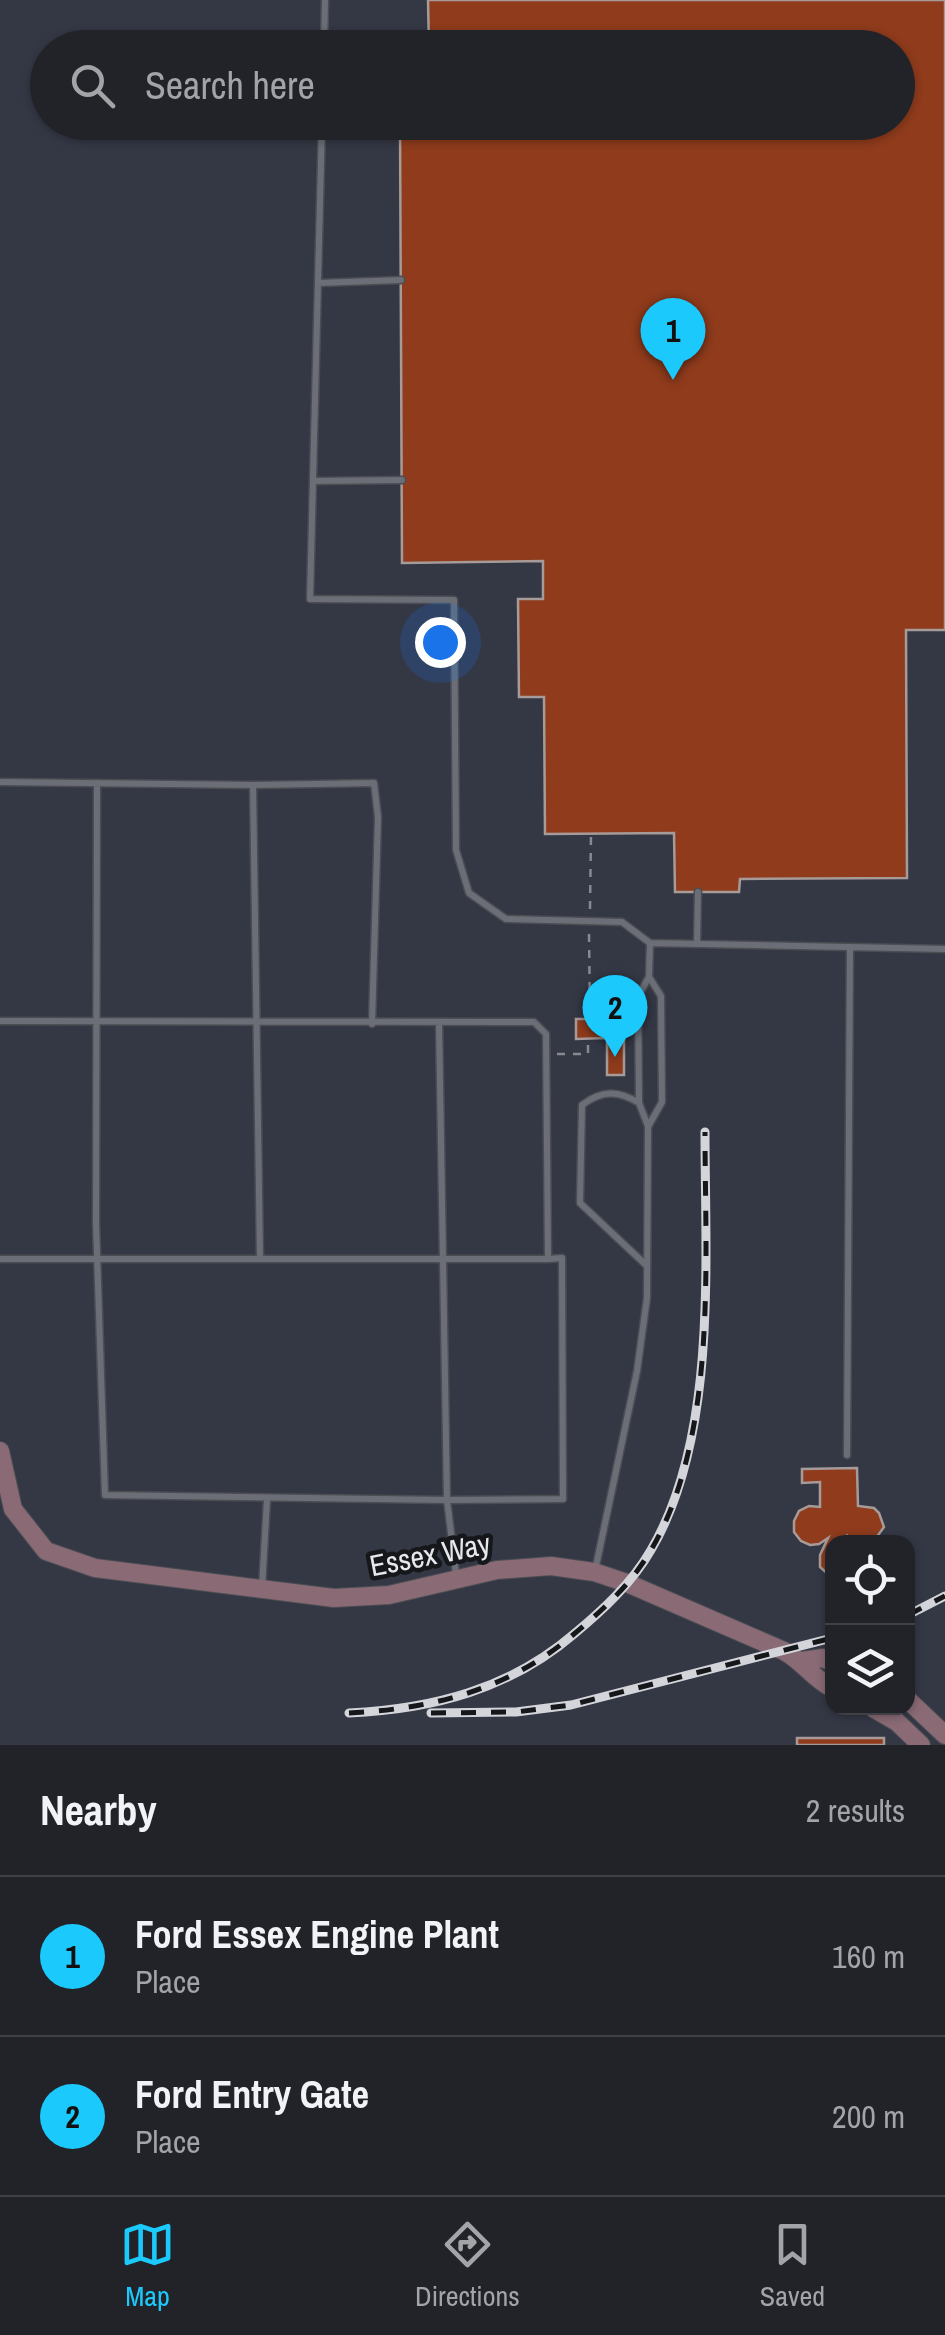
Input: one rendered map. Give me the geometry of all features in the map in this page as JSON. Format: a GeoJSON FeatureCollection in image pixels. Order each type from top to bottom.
{"type":"FeatureCollection","features":[{"type":"Feature","properties":{"kind":"street","name":"Essex Way"},"geometry":{"type":"LineString","coordinates":[[0,1451],[13,1509],[46,1551],[94,1568],[334,1598],[370,1596],[520,1567],[594,1572],[802,1661],[825,1659]]}},
{"type":"Feature","properties":{"kind":"street","name":"Essex Way"},"geometry":{"type":"LineString","coordinates":[[802,1661],[814,1679],[825,1684]]}},
{"type":"Feature","properties":{"kind":"street"},"geometry":{"type":"LineString","coordinates":[[915,1706],[945,1724]]}},
{"type":"Feature","properties":{"kind":"street"},"geometry":{"type":"LineString","coordinates":[[915,1706],[945,1735]]}},
{"type":"Feature","properties":{"kind":"street"},"geometry":{"type":"LineString","coordinates":[[885,1715],[922,1745]]}},
{"type":"Feature","properties":{"kind":"lane"},"geometry":{"type":"LineString","coordinates":[[324,30],[325,0]]}},
{"type":"Feature","properties":{"kind":"lane"},"geometry":{"type":"LineString","coordinates":[[322,140],[310,599],[454,600],[456,850],[469,892],[506,919],[622,922],[650,943],[945,950]]}},
{"type":"Feature","properties":{"kind":"lane"},"geometry":{"type":"LineString","coordinates":[[318,283],[401,280]]}},
{"type":"Feature","properties":{"kind":"lane"},"geometry":{"type":"LineString","coordinates":[[313,481],[402,480]]}},
{"type":"Feature","properties":{"kind":"lane"},"geometry":{"type":"LineString","coordinates":[[0,782],[253,786],[374,783],[378,818],[372,1024]]}},
{"type":"Feature","properties":{"kind":"lane"},"geometry":{"type":"LineString","coordinates":[[0,1259],[97,1260],[562,1258],[563,1500],[267,1500],[106,1495],[97,1260],[97,783]]}},
{"type":"Feature","properties":{"kind":"lane"},"geometry":{"type":"LineString","coordinates":[[253,786],[260,1258]]}},
{"type":"Feature","properties":{"kind":"lane"},"geometry":{"type":"LineString","coordinates":[[697,944],[698,892]]}},
{"type":"Feature","properties":{"kind":"lane"},"geometry":{"type":"LineString","coordinates":[[594,1572],[637,1371],[647,1298],[648,1126],[640,1103],[638,996],[649,976],[650,943]]}},
{"type":"Feature","properties":{"kind":"lane"},"geometry":{"type":"LineString","coordinates":[[847,1455],[850,947]]}},
{"type":"Feature","properties":{"kind":"lane"},"geometry":{"type":"LineString","coordinates":[[648,1126],[662,1102],[660,996],[649,976]]}},
{"type":"Feature","properties":{"kind":"lane"},"geometry":{"type":"LineString","coordinates":[[0,1021],[534,1022],[546,1034],[548,1258]]}},
{"type":"Feature","properties":{"kind":"lane"},"geometry":{"type":"LineString","coordinates":[[439,1022],[447,1500],[457,1579]]}},
{"type":"Feature","properties":{"kind":"lane"},"geometry":{"type":"LineString","coordinates":[[640,1103],[611,1092],[594,1096],[582,1106],[580,1204],[647,1266]]}},
{"type":"Feature","properties":{"kind":"lane"},"geometry":{"type":"LineString","coordinates":[[262,1589],[267,1500]]}},
{"type":"Feature","properties":{"kind":"path"},"geometry":{"type":"LineString","coordinates":[[590,910],[591,834]]}},
{"type":"Feature","properties":{"kind":"path"},"geometry":{"type":"LineString","coordinates":[[590,934],[590,1019]]}},
{"type":"Feature","properties":{"kind":"path"},"geometry":{"type":"LineString","coordinates":[[546,1054],[588,1054],[588,1038]]}},
{"type":"Feature","properties":{"kind":"shaded area"},"geometry":{"type":"Polygon","coordinates":[[[0,0],[945,0],[945,1745],[0,1745],[0,0]]]}},
{"type":"Feature","properties":{"kind":"building"},"geometry":{"type":"Polygon","coordinates":[[[428,0],[945,0],[945,630],[906,630],[907,878],[740,879],[739,892],[675,892],[674,833],[545,834],[544,697],[519,697],[518,599],[543,599],[543,561],[402,563],[400,140],[915,140],[915,30],[429,30],[428,0]]]}},
{"type":"Feature","properties":{"kind":"building"},"geometry":{"type":"Polygon","coordinates":[[[576,1019],[624,1019],[624,1075],[607,1075],[607,1038],[576,1039],[576,1019]]]}},
{"type":"Feature","properties":{"kind":"building"},"geometry":{"type":"Polygon","coordinates":[[[857,1468],[858,1506],[874,1508],[879,1513],[884,1527],[878,1535],[825,1535],[819,1544],[810,1545],[801,1541],[794,1532],[799,1511],[809,1506],[820,1507],[820,1482],[802,1483],[802,1469],[857,1468]]]}},
{"type":"Feature","properties":{"kind":"building"},"geometry":{"type":"Polygon","coordinates":[[[825,1544],[825,1572],[820,1567],[825,1544]]]}},
{"type":"Feature","properties":{"kind":"building"},"geometry":{"type":"Polygon","coordinates":[[[797,1738],[884,1738],[884,1745],[797,1745],[797,1738]]]}},
{"type":"Feature","properties":{"kind":"railway"},"geometry":{"type":"LineString","coordinates":[[349,1713],[440,1701],[524,1669],[596,1615],[626,1585],[651,1550],[673,1505],[698,1402],[706,1291],[705,1132]]}},
{"type":"Feature","properties":{"kind":"railway"},"geometry":{"type":"LineString","coordinates":[[915,1611],[945,1596]]}},
{"type":"Feature","properties":{"kind":"railway"},"geometry":{"type":"LineString","coordinates":[[431,1713],[516,1712],[571,1705],[825,1640]]}},
{"type":"Feature","properties":{"kind":"place","name":"Ford Essex Engine Plant"},"geometry":{"type":"Point","coordinates":[673,380]}},
{"type":"Feature","properties":{"kind":"place","name":"Ford Entry Gate"},"geometry":{"type":"Point","coordinates":[615,1057]}}]}
